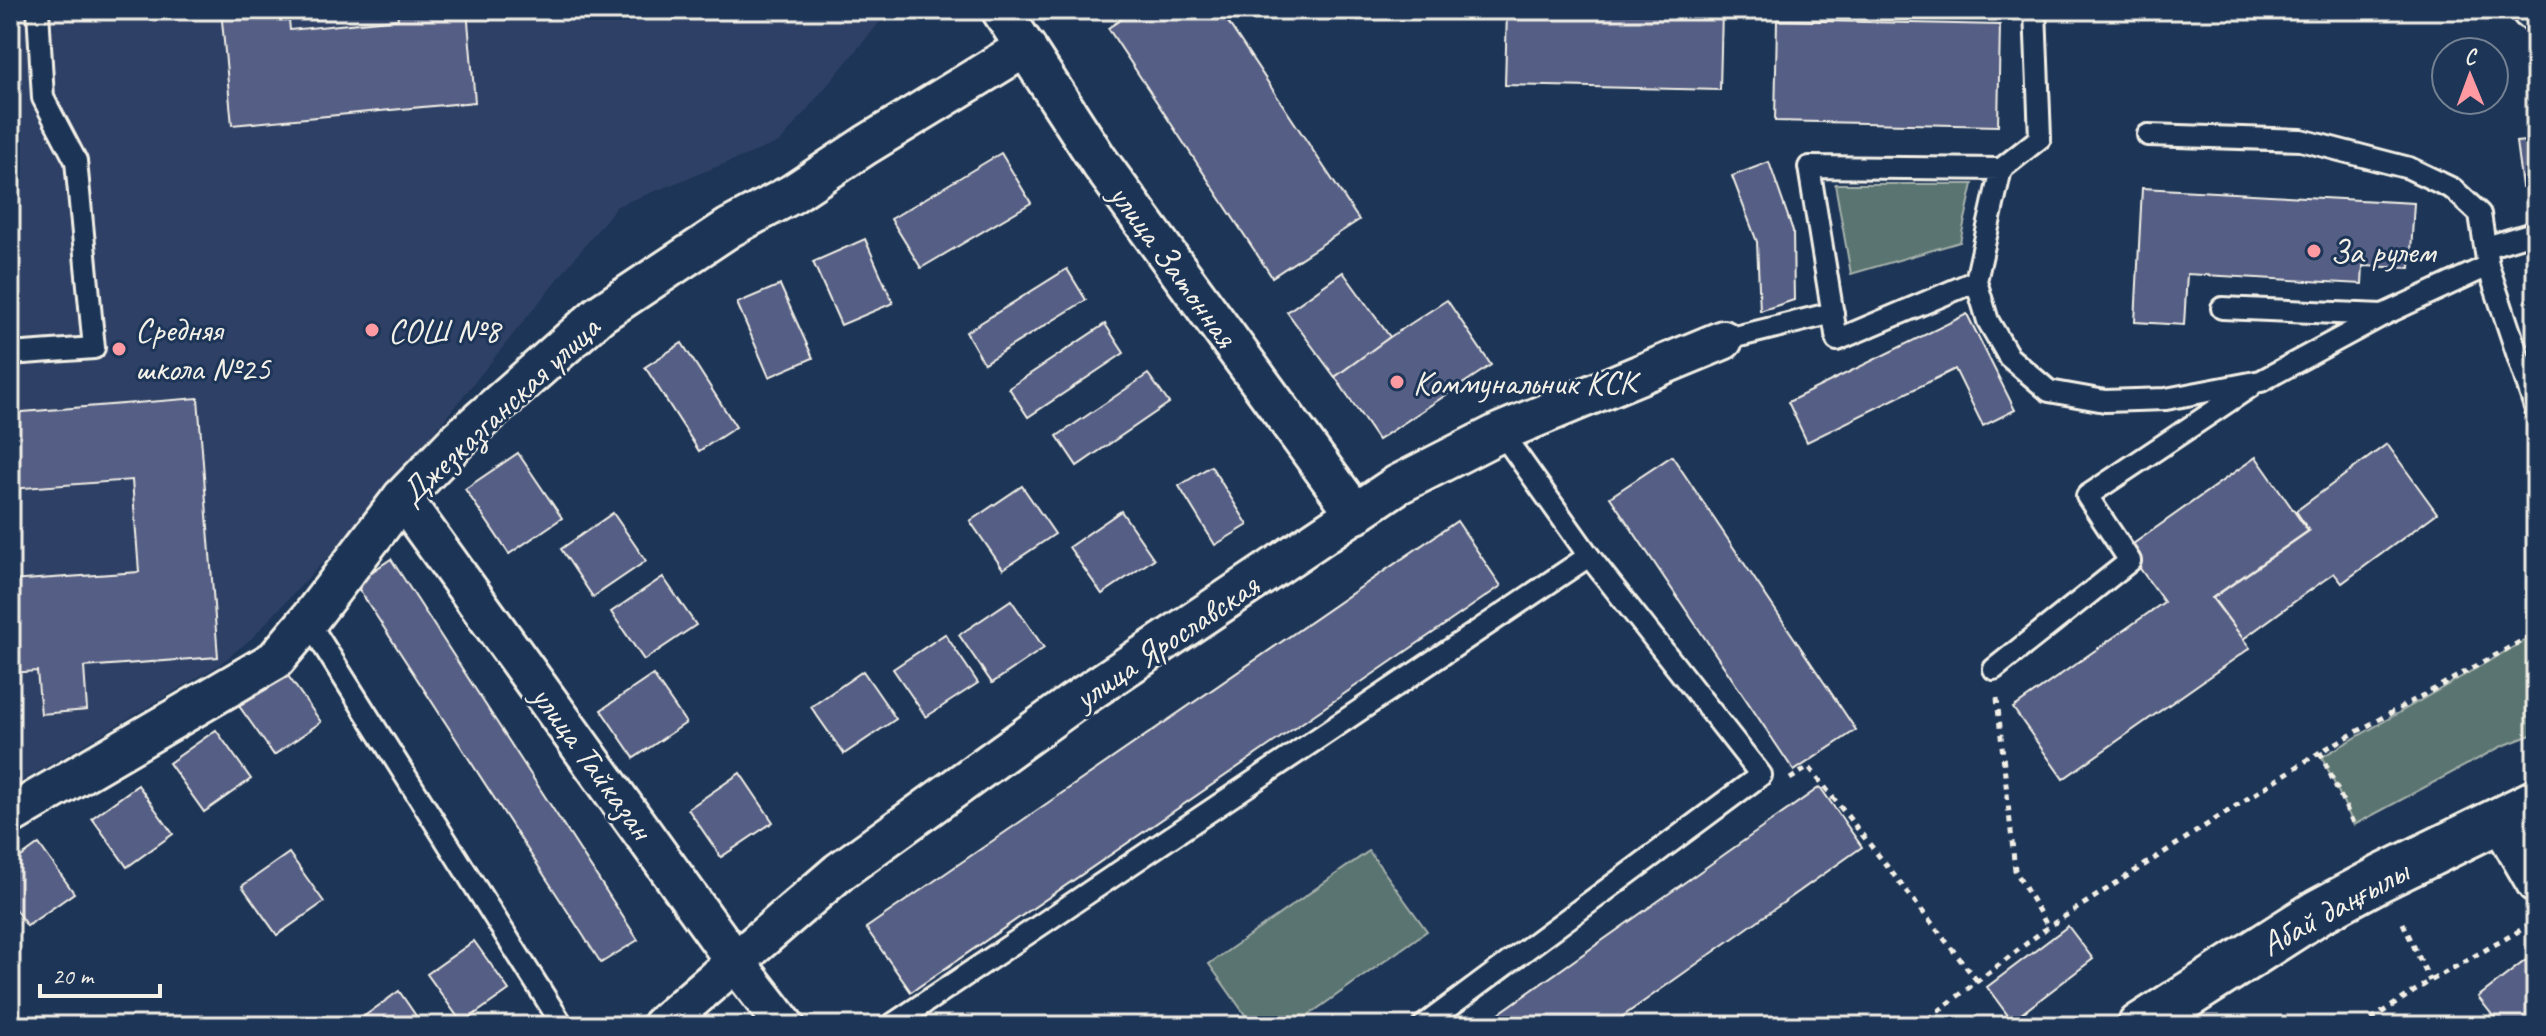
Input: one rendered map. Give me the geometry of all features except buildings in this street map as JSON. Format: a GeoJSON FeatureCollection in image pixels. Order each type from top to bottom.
{"type":"FeatureCollection","features":[{"type":"Feature","properties":{"kind":"main road","name":"Абай даңғылы"},"geometry":{"type":"LineString","coordinates":[[2140,1026],[2318,912],[2518,810]]}},
{"type":"Feature","properties":{"kind":"street","name":"улица Затонная"},"geometry":{"type":"LineString","coordinates":[[1001,10],[1098,160],[1356,514]]}},
{"type":"Feature","properties":{"kind":"street","name":"Джезказганская улица"},"geometry":{"type":"LineString","coordinates":[[10,815],[275,660],[402,498],[458,440],[600,314],[729,228],[792,194],[1026,47]]}},
{"type":"Feature","properties":{"kind":"street","name":"улица Ярославская"},"geometry":{"type":"LineString","coordinates":[[661,1026],[839,872],[1071,704],[1397,485],[1501,432],[1723,340]]}},
{"type":"Feature","properties":{"kind":"street","name":"улица Тайказан"},"geometry":{"type":"LineString","coordinates":[[402,498],[734,960],[785,1026]]}},
{"type":"Feature","properties":{"kind":"street"},"geometry":{"type":"LineString","coordinates":[[2518,810],[2536,883]]}},
{"type":"Feature","properties":{"kind":"lane"},"geometry":{"type":"LineString","coordinates":[[10,354],[94,348],[76,161],[43,98],[38,10]]}},
{"type":"Feature","properties":{"kind":"lane"},"geometry":{"type":"LineString","coordinates":[[2035,10],[2040,138],[2001,169],[1976,281],[1988,321],[2009,357],[2049,391],[2105,401],[2166,399],[2261,381]]}},
{"type":"Feature","properties":{"kind":"lane"},"geometry":{"type":"LineString","coordinates":[[2148,135],[2301,140],[2409,168],[2453,189],[2480,214],[2487,257],[2536,410]]}},
{"type":"Feature","properties":{"kind":"lane"},"geometry":{"type":"LineString","coordinates":[[1976,281],[1837,340],[1809,167],[2001,169]]}},
{"type":"Feature","properties":{"kind":"lane"},"geometry":{"type":"LineString","coordinates":[[1994,669],[2130,561],[2087,496],[2261,381],[2536,232]]}},
{"type":"Feature","properties":{"kind":"lane"},"geometry":{"type":"LineString","coordinates":[[2222,308],[2383,315]]}},
{"type":"Feature","properties":{"kind":"lane"},"geometry":{"type":"LineString","coordinates":[[1723,340],[1833,313]]}},
{"type":"Feature","properties":{"kind":"lane"},"geometry":{"type":"LineString","coordinates":[[1423,1026],[1761,775],[1589,556],[1501,432]]}},
{"type":"Feature","properties":{"kind":"lane"},"geometry":{"type":"LineString","coordinates":[[890,1026],[1589,556]]}},
{"type":"Feature","properties":{"kind":"lane"},"geometry":{"type":"LineString","coordinates":[[308,621],[563,1026]]}},
{"type":"Feature","properties":{"kind":"path"},"geometry":{"type":"LineString","coordinates":[[1919,1026],[2048,927],[2320,752],[2536,633]]}},
{"type":"Feature","properties":{"kind":"path"},"geometry":{"type":"LineString","coordinates":[[1994,669],[2015,870],[2048,927]]}},
{"type":"Feature","properties":{"kind":"path"},"geometry":{"type":"LineString","coordinates":[[2320,752],[2354,825]]}},
{"type":"Feature","properties":{"kind":"path"},"geometry":{"type":"LineString","coordinates":[[1761,775],[1791,779],[1809,767],[1978,982]]}},
{"type":"Feature","properties":{"kind":"path"},"geometry":{"type":"LineString","coordinates":[[2361,1026],[2430,981],[2536,921]]}},
{"type":"Feature","properties":{"kind":"path"},"geometry":{"type":"LineString","coordinates":[[2403,923],[2430,981]]}},
{"type":"Feature","properties":{"kind":"shaded area"},"geometry":{"type":"Polygon","coordinates":[[[10,10],[878,10],[884,17],[780,142],[617,206],[367,515],[252,638],[219,665],[10,788],[10,10]]]}},
{"type":"Feature","properties":{"kind":"green space"},"geometry":{"type":"Polygon","coordinates":[[[1835,184],[1973,184],[1960,242],[1851,274],[1835,184]]]}},
{"type":"Feature","properties":{"kind":"green space"},"geometry":{"type":"Polygon","coordinates":[[[2536,634],[2536,733],[2500,747],[2354,825],[2322,757],[2536,634]]]}},
{"type":"Feature","properties":{"kind":"green space"},"geometry":{"type":"Polygon","coordinates":[[[1369,851],[1427,931],[1293,1026],[1253,1026],[1209,964],[1369,851]]]}},
{"type":"Feature","properties":{"kind":"place","name":"За рулем"},"geometry":{"type":"Point","coordinates":[2314,251]}},
{"type":"Feature","properties":{"kind":"place","name":"СОШ №8"},"geometry":{"type":"Point","coordinates":[372,330]}},
{"type":"Feature","properties":{"kind":"place","name":"Средняя школа №25"},"geometry":{"type":"Point","coordinates":[119,349]}},
{"type":"Feature","properties":{"kind":"place","name":"Коммунальник КСК"},"geometry":{"type":"Point","coordinates":[1397,382]}}]}
